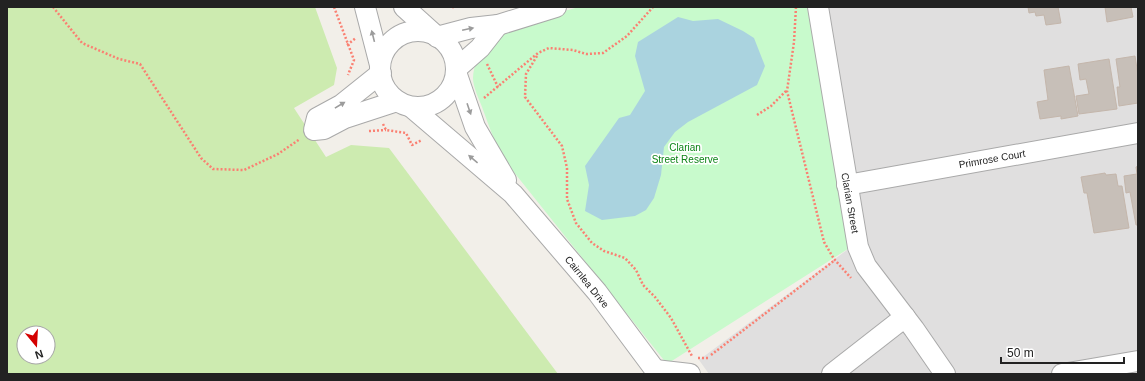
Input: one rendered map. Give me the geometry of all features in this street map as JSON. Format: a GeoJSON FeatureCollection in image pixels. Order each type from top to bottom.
{"type":"FeatureCollection","features":[{"type":"Feature","properties":{"kind":"street"},"geometry":{"type":"LineString","coordinates":[[365,7],[382,82],[387,92],[404,104]]}},
{"type":"Feature","properties":{"kind":"street"},"geometry":{"type":"LineString","coordinates":[[404,7],[437,36],[452,51],[456,70],[449,92],[439,101],[425,107],[404,104],[373,109],[345,118],[324,129],[314,130],[317,118],[341,105],[358,92],[380,69],[384,53],[392,41],[404,34],[414,31],[427,32],[437,36],[471,28],[498,25],[556,7]]}},
{"type":"Feature","properties":{"kind":"street","name":"Clarian Street"},"geometry":{"type":"LineString","coordinates":[[818,7],[858,247],[866,266],[905,317],[945,374]]}},
{"type":"Feature","properties":{"kind":"street"},"geometry":{"type":"LineString","coordinates":[[456,70],[480,48],[498,25]]}},
{"type":"Feature","properties":{"kind":"street","name":"Cairnlea Drive"},"geometry":{"type":"LineString","coordinates":[[456,70],[475,127],[513,194]]}},
{"type":"Feature","properties":{"kind":"street","name":"Cairnlea Drive"},"geometry":{"type":"LineString","coordinates":[[404,104],[440,131],[513,194],[597,292],[656,372]]}},
{"type":"Feature","properties":{"kind":"street","name":"Primrose Court"},"geometry":{"type":"LineString","coordinates":[[847,185],[1138,133]]}},
{"type":"Feature","properties":{"kind":"street"},"geometry":{"type":"LineString","coordinates":[[832,374],[905,317]]}},
{"type":"Feature","properties":{"kind":"street"},"geometry":{"type":"LineString","coordinates":[[1062,374],[1138,361]]}},
{"type":"Feature","properties":{"kind":"street"},"geometry":{"type":"LineString","coordinates":[[656,372],[692,366]]}},
{"type":"Feature","properties":{"kind":"path"},"geometry":{"type":"LineString","coordinates":[[53,7],[82,43],[119,59],[140,64],[201,158],[213,169],[244,170],[278,154],[314,130]]}},
{"type":"Feature","properties":{"kind":"path"},"geometry":{"type":"LineString","coordinates":[[334,7],[354,60],[346,80],[358,92]]}},
{"type":"Feature","properties":{"kind":"path"},"geometry":{"type":"LineString","coordinates":[[469,110],[538,53],[548,48],[573,50],[586,54],[604,53],[627,36],[653,7]]}},
{"type":"Feature","properties":{"kind":"path"},"geometry":{"type":"LineString","coordinates":[[538,53],[526,74],[525,97],[562,146],[567,168],[567,199],[576,224],[592,242],[604,251],[625,258],[636,270],[643,285],[661,305],[692,366],[710,358]]}},
{"type":"Feature","properties":{"kind":"path"},"geometry":{"type":"LineString","coordinates":[[757,115],[771,106],[787,91]]}},
{"type":"Feature","properties":{"kind":"path"},"geometry":{"type":"LineString","coordinates":[[373,109],[386,130],[406,133],[412,145],[440,131]]}},
{"type":"Feature","properties":{"kind":"path"},"geometry":{"type":"LineString","coordinates":[[711,355],[835,260]]}},
{"type":"Feature","properties":{"kind":"shaded area"},"geometry":{"type":"Polygon","coordinates":[[[807,7],[1138,7],[1138,374],[709,374],[699,360],[851,247],[807,7]]]}},
{"type":"Feature","properties":{"kind":"green space"},"geometry":{"type":"Polygon","coordinates":[[[7,7],[315,7],[337,68],[334,85],[294,108],[326,157],[351,145],[389,148],[558,374],[7,374],[7,7]]]}},
{"type":"Feature","properties":{"kind":"green space","name":"Clarian Street Reserve"},"geometry":{"type":"Polygon","coordinates":[[[579,7],[807,7],[851,247],[667,364],[505,161],[492,135],[474,85],[473,78],[477,61],[485,47],[498,36],[529,21],[579,7]]]}},
{"type":"Feature","properties":{"kind":"water"},"geometry":{"type":"Polygon","coordinates":[[[678,17],[693,21],[718,19],[743,31],[754,38],[765,66],[757,85],[688,122],[675,132],[664,147],[661,175],[654,198],[646,210],[635,216],[602,220],[585,211],[589,185],[585,166],[619,118],[630,115],[645,91],[635,56],[638,42],[678,17]]]}},
{"type":"Feature","properties":{"kind":"building"},"geometry":{"type":"Polygon","coordinates":[[[1028,7],[1058,7],[1061,23],[1046,25],[1044,15],[1036,16],[1035,12],[1029,13],[1028,7]]]}},
{"type":"Feature","properties":{"kind":"building"},"geometry":{"type":"Polygon","coordinates":[[[1105,7],[1131,7],[1133,17],[1107,22],[1105,7]]]}},
{"type":"Feature","properties":{"kind":"building"},"geometry":{"type":"Polygon","coordinates":[[[1135,56],[1138,75],[1138,103],[1119,106],[1117,87],[1120,87],[1116,59],[1135,56]]]}},
{"type":"Feature","properties":{"kind":"building"},"geometry":{"type":"Polygon","coordinates":[[[1109,59],[1117,109],[1079,114],[1076,96],[1089,94],[1086,79],[1080,80],[1078,64],[1109,59]]]}},
{"type":"Feature","properties":{"kind":"building"},"geometry":{"type":"Polygon","coordinates":[[[1069,66],[1078,116],[1061,119],[1061,116],[1040,119],[1037,102],[1048,100],[1044,70],[1069,66]]]}},
{"type":"Feature","properties":{"kind":"building"},"geometry":{"type":"Polygon","coordinates":[[[1138,166],[1138,225],[1136,225],[1130,192],[1126,193],[1124,176],[1137,174],[1136,167],[1138,166]]]}},
{"type":"Feature","properties":{"kind":"building"},"geometry":{"type":"Polygon","coordinates":[[[1105,173],[1106,175],[1116,174],[1118,186],[1122,186],[1129,228],[1094,233],[1087,193],[1084,193],[1081,177],[1105,173]]]}}]}
